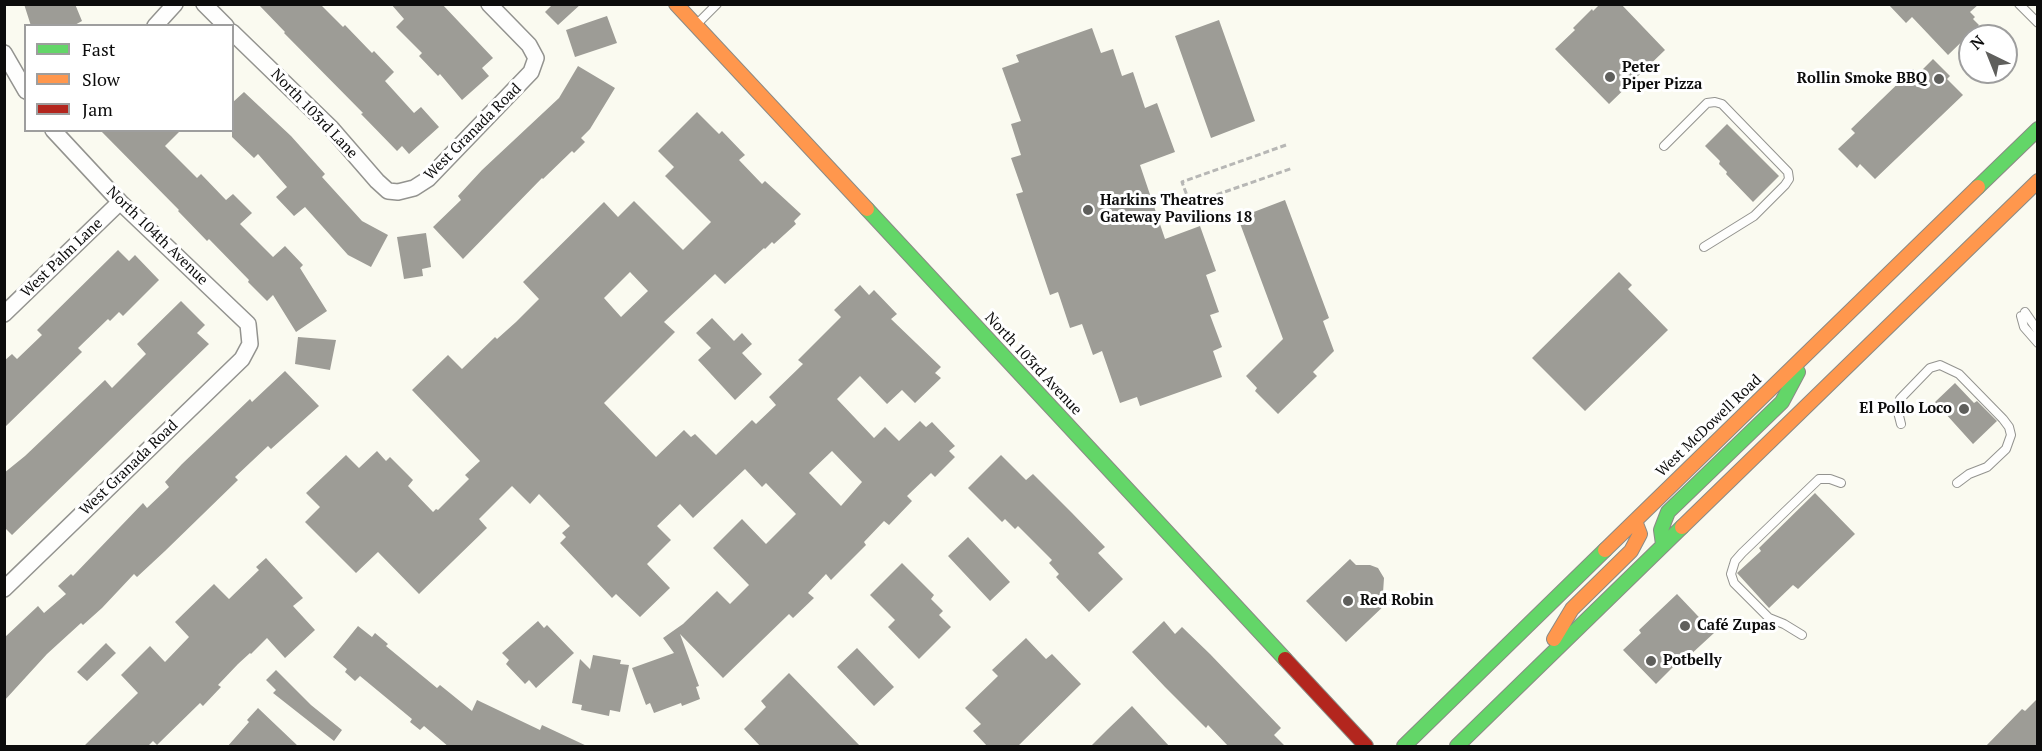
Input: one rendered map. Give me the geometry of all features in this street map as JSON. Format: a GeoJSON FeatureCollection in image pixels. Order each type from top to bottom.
{"type":"FeatureCollection","features":[{"type":"Feature","properties":{"kind":"main road","name":"North 103rd Avenue"},"geometry":{"type":"LineString","coordinates":[[676,4],[1366,747]]}},
{"type":"Feature","properties":{"kind":"main road","name":"West McDowell Road"},"geometry":{"type":"LineString","coordinates":[[1404,747],[2037,129]]}},
{"type":"Feature","properties":{"kind":"main road"},"geometry":{"type":"LineString","coordinates":[[1457,747],[2037,181]]}},
{"type":"Feature","properties":{"kind":"main road"},"geometry":{"type":"LineString","coordinates":[[1664,544],[1661,530],[1668,512],[1782,402],[1809,352]]}},
{"type":"Feature","properties":{"kind":"main road"},"geometry":{"type":"LineString","coordinates":[[1535,670],[1572,609],[1632,551],[1640,534],[1635,521]]}},
{"type":"Feature","properties":{"kind":"street"},"geometry":{"type":"LineString","coordinates":[[156,24],[175,4]]}},
{"type":"Feature","properties":{"kind":"street"},"geometry":{"type":"LineString","coordinates":[[204,4],[224,24]]}},
{"type":"Feature","properties":{"kind":"street","name":"West Granada Road"},"geometry":{"type":"LineString","coordinates":[[398,192],[414,188],[428,179],[531,72],[537,58],[529,45],[489,4]]}},
{"type":"Feature","properties":{"kind":"street","name":"North 103rd Lane"},"geometry":{"type":"LineString","coordinates":[[234,34],[331,129],[377,181],[388,191],[398,192]]}},
{"type":"Feature","properties":{"kind":"street"},"geometry":{"type":"LineString","coordinates":[[4,53],[24,88]]}},
{"type":"Feature","properties":{"kind":"street","name":"North 104th Avenue"},"geometry":{"type":"LineString","coordinates":[[55,132],[120,202],[248,324],[250,344]]}},
{"type":"Feature","properties":{"kind":"street","name":"West Palm Lane"},"geometry":{"type":"LineString","coordinates":[[4,314],[120,202]]}},
{"type":"Feature","properties":{"kind":"street","name":"West Granada Road"},"geometry":{"type":"LineString","coordinates":[[4,588],[242,359],[250,344]]}},
{"type":"Feature","properties":{"kind":"lane"},"geometry":{"type":"LineString","coordinates":[[696,25],[717,4]]}},
{"type":"Feature","properties":{"kind":"lane"},"geometry":{"type":"LineString","coordinates":[[2019,4],[2037,23]]}},
{"type":"Feature","properties":{"kind":"lane"},"geometry":{"type":"LineString","coordinates":[[1664,146],[1707,103],[1715,102],[1722,104],[1788,172],[1789,179],[1785,185],[1754,216],[1704,247]]}},
{"type":"Feature","properties":{"kind":"lane"},"geometry":{"type":"LineString","coordinates":[[2037,331],[2023,314],[2024,327],[2037,343]]}},
{"type":"Feature","properties":{"kind":"lane"},"geometry":{"type":"LineString","coordinates":[[1901,424],[1897,408],[1900,399],[1930,368],[1940,364],[1959,374],[2003,419],[2011,435],[2006,449],[1987,467],[1968,474],[1957,483]]}},
{"type":"Feature","properties":{"kind":"lane"},"geometry":{"type":"LineString","coordinates":[[1802,635],[1769,618],[1734,583],[1731,574],[1735,561],[1742,553],[1819,479],[1830,478],[1840,483]]}},
{"type":"Feature","properties":{"kind":"path"},"geometry":{"type":"LineString","coordinates":[[1286,145],[1182,182],[1190,204],[1293,168]]}},
{"type":"Feature","properties":{"kind":"building"},"geometry":{"type":"Polygon","coordinates":[[[24,4],[75,4],[82,21],[77,24],[30,24],[24,4]]]}},
{"type":"Feature","properties":{"kind":"building"},"geometry":{"type":"Polygon","coordinates":[[[258,4],[320,4],[343,27],[345,25],[372,53],[374,51],[394,72],[385,81],[414,113],[421,107],[439,127],[409,154],[402,146],[397,151],[258,4]]]}},
{"type":"Feature","properties":{"kind":"building"},"geometry":{"type":"Polygon","coordinates":[[[391,4],[442,4],[493,58],[482,68],[489,76],[462,100],[440,74],[438,76],[419,56],[422,53],[396,27],[404,19],[391,4]]]}},
{"type":"Feature","properties":{"kind":"building"},"geometry":{"type":"Polygon","coordinates":[[[553,4],[581,4],[558,25],[545,12],[553,4]]]}},
{"type":"Feature","properties":{"kind":"building","name":"Peter Piper Pizza"},"geometry":{"type":"Polygon","coordinates":[[[1600,4],[1621,4],[1665,50],[1609,104],[1555,49],[1592,9],[1593,11],[1600,4]]]}},
{"type":"Feature","properties":{"kind":"building"},"geometry":{"type":"Polygon","coordinates":[[[1888,4],[1979,4],[1970,12],[1978,24],[1958,24],[1958,45],[1948,55],[1912,17],[1906,23],[1888,4]]]}},
{"type":"Feature","properties":{"kind":"building"},"geometry":{"type":"Polygon","coordinates":[[[607,16],[617,43],[575,57],[566,30],[607,16]]]}},
{"type":"Feature","properties":{"kind":"building"},"geometry":{"type":"Polygon","coordinates":[[[1219,20],[1255,121],[1211,138],[1175,36],[1219,20]]]}},
{"type":"Feature","properties":{"kind":"building","name":"Harkins Theatres Gateway Pavilions 18"},"geometry":{"type":"Polygon","coordinates":[[[1092,28],[1101,53],[1113,49],[1122,76],[1133,72],[1145,108],[1157,103],[1175,152],[1140,165],[1165,239],[1200,226],[1216,271],[1206,275],[1219,312],[1210,315],[1222,347],[1213,351],[1222,377],[1140,406],[1137,397],[1120,403],[1102,351],[1093,355],[1082,324],[1070,328],[1058,292],[1050,295],[1016,194],[1023,192],[1011,158],[1021,155],[1011,124],[1021,121],[1002,68],[1019,62],[1016,55],[1092,28]]]}},
{"type":"Feature","properties":{"kind":"building"},"geometry":{"type":"Polygon","coordinates":[[[1933,59],[1950,76],[1947,79],[1963,95],[1875,179],[1860,164],[1857,168],[1838,149],[1855,133],[1851,129],[1913,69],[1918,74],[1933,59]]]}},
{"type":"Feature","properties":{"kind":"building"},"geometry":{"type":"Polygon","coordinates":[[[578,66],[615,88],[590,129],[581,138],[585,142],[542,178],[463,259],[433,227],[461,200],[458,196],[482,170],[559,98],[578,66]]]}},
{"type":"Feature","properties":{"kind":"building"},"geometry":{"type":"Polygon","coordinates":[[[244,92],[291,136],[325,174],[322,177],[362,221],[388,235],[371,267],[348,255],[305,207],[294,216],[276,197],[287,187],[258,154],[254,158],[232,137],[234,101],[244,92]]]}},
{"type":"Feature","properties":{"kind":"building"},"geometry":{"type":"Polygon","coordinates":[[[697,112],[719,134],[722,131],[745,155],[739,160],[762,184],[765,181],[801,214],[794,221],[796,224],[774,244],[772,242],[764,248],[725,284],[715,274],[664,322],[675,332],[604,403],[656,457],[684,430],[691,437],[695,434],[716,455],[752,420],[756,424],[776,405],[769,397],[803,364],[798,360],[841,317],[834,310],[860,285],[869,295],[874,290],[897,314],[891,319],[941,367],[935,373],[941,378],[915,403],[902,390],[887,404],[860,376],[837,399],[874,438],[885,427],[899,441],[920,421],[926,427],[932,422],[955,446],[949,451],[955,457],[935,477],[931,473],[907,496],[912,501],[889,525],[884,521],[864,542],[866,545],[831,580],[826,574],[808,593],[814,598],[793,618],[789,614],[723,678],[680,634],[699,686],[696,687],[700,699],[654,713],[650,703],[646,705],[632,668],[674,653],[663,638],[683,624],[717,591],[730,604],[749,585],[713,548],[742,519],[766,544],[796,514],[766,483],[762,487],[745,469],[693,518],[680,504],[657,526],[671,540],[647,564],[670,588],[640,617],[616,594],[612,598],[560,543],[566,537],[562,533],[570,526],[539,494],[530,504],[512,486],[479,519],[487,528],[419,594],[378,552],[356,573],[305,522],[320,507],[306,493],[346,455],[359,468],[377,451],[386,461],[390,457],[413,480],[408,486],[433,512],[438,510],[469,479],[465,475],[480,461],[412,390],[448,355],[462,369],[495,337],[497,339],[516,322],[539,299],[523,282],[604,202],[618,217],[634,201],[683,250],[711,222],[665,176],[674,167],[658,151],[697,112]],[[630,272],[604,298],[621,317],[648,291],[630,272]],[[832,451],[809,473],[841,506],[862,482],[832,451]]]}},
{"type":"Feature","properties":{"kind":"building"},"geometry":{"type":"Polygon","coordinates":[[[1727,124],[1779,176],[1753,202],[1726,174],[1727,172],[1719,164],[1720,161],[1705,146],[1727,124]]]}},
{"type":"Feature","properties":{"kind":"building"},"geometry":{"type":"Polygon","coordinates":[[[102,132],[179,132],[165,146],[197,178],[201,174],[226,200],[233,194],[252,213],[240,224],[273,257],[285,246],[303,265],[300,268],[327,311],[296,332],[273,295],[267,301],[102,132]]]}},
{"type":"Feature","properties":{"kind":"building"},"geometry":{"type":"Polygon","coordinates":[[[1285,200],[1329,318],[1323,321],[1334,351],[1313,372],[1317,376],[1278,414],[1255,391],[1257,388],[1246,376],[1283,339],[1238,218],[1285,200]]]}},
{"type":"Feature","properties":{"kind":"building"},"geometry":{"type":"Polygon","coordinates":[[[426,233],[431,267],[422,269],[423,276],[404,279],[397,237],[426,233]]]}},
{"type":"Feature","properties":{"kind":"building"},"geometry":{"type":"Polygon","coordinates":[[[118,250],[129,261],[135,255],[159,280],[123,316],[119,312],[110,321],[108,319],[78,348],[82,352],[4,428],[4,361],[12,354],[17,359],[42,335],[37,330],[118,250]]]}},
{"type":"Feature","properties":{"kind":"building"},"geometry":{"type":"Polygon","coordinates":[[[1619,272],[1632,285],[1628,289],[1668,330],[1585,411],[1532,358],[1619,272]]]}},
{"type":"Feature","properties":{"kind":"building"},"geometry":{"type":"Polygon","coordinates":[[[181,301],[205,325],[197,333],[209,344],[12,535],[4,527],[4,473],[105,380],[112,388],[146,354],[137,344],[181,301]]]}},
{"type":"Feature","properties":{"kind":"building"},"geometry":{"type":"Polygon","coordinates":[[[712,318],[734,341],[742,333],[752,344],[742,353],[762,374],[735,400],[698,360],[711,348],[696,333],[712,318]]]}},
{"type":"Feature","properties":{"kind":"building"},"geometry":{"type":"Polygon","coordinates":[[[298,337],[336,340],[330,370],[295,364],[298,337]]]}},
{"type":"Feature","properties":{"kind":"building"},"geometry":{"type":"Polygon","coordinates":[[[285,371],[319,406],[271,449],[268,446],[235,477],[238,480],[165,551],[137,577],[134,574],[102,608],[83,625],[81,623],[47,654],[4,701],[4,638],[38,606],[44,613],[66,594],[58,586],[71,574],[73,576],[143,503],[147,508],[169,487],[165,482],[182,464],[250,399],[252,402],[285,371]]]}},
{"type":"Feature","properties":{"kind":"building","name":"El Pollo Loco"},"geometry":{"type":"Polygon","coordinates":[[[1955,383],[1974,403],[1977,401],[1997,421],[1973,444],[1935,402],[1955,383]]]}},
{"type":"Feature","properties":{"kind":"building"},"geometry":{"type":"Polygon","coordinates":[[[1001,455],[1026,480],[1033,474],[1072,513],[1105,547],[1098,553],[1123,579],[1089,612],[1056,577],[1059,574],[1049,563],[1052,560],[1018,526],[1015,529],[1005,519],[1002,522],[968,488],[1001,455]]]}},
{"type":"Feature","properties":{"kind":"building"},"geometry":{"type":"Polygon","coordinates":[[[1815,493],[1855,534],[1798,589],[1793,585],[1769,608],[1737,573],[1761,551],[1759,548],[1815,493]]]}},
{"type":"Feature","properties":{"kind":"building"},"geometry":{"type":"Polygon","coordinates":[[[968,537],[1010,582],[990,601],[948,556],[968,537]]]}},
{"type":"Feature","properties":{"kind":"building"},"geometry":{"type":"Polygon","coordinates":[[[266,558],[303,598],[293,606],[315,630],[285,658],[267,638],[218,685],[221,687],[203,706],[200,703],[157,745],[153,741],[147,747],[83,747],[138,693],[121,675],[150,646],[165,662],[189,637],[175,622],[214,584],[229,599],[259,570],[256,567],[266,558]]]}},
{"type":"Feature","properties":{"kind":"building","name":"Red Robin"},"geometry":{"type":"Polygon","coordinates":[[[1350,559],[1356,565],[1370,565],[1378,568],[1384,578],[1383,593],[1390,600],[1346,642],[1306,601],[1350,559]]]}},
{"type":"Feature","properties":{"kind":"building"},"geometry":{"type":"Polygon","coordinates":[[[902,563],[934,595],[931,599],[943,611],[939,615],[951,627],[919,659],[888,627],[895,620],[870,595],[902,563]]]}},
{"type":"Feature","properties":{"kind":"building"},"geometry":{"type":"Polygon","coordinates":[[[1677,594],[1714,633],[1656,684],[1623,650],[1641,633],[1639,630],[1677,594]]]}},
{"type":"Feature","properties":{"kind":"building"},"geometry":{"type":"Polygon","coordinates":[[[538,621],[544,628],[547,625],[574,653],[536,688],[529,680],[525,684],[506,664],[509,660],[502,653],[538,621]]]}},
{"type":"Feature","properties":{"kind":"building"},"geometry":{"type":"Polygon","coordinates":[[[1164,621],[1175,634],[1182,627],[1210,654],[1281,728],[1274,735],[1286,747],[1229,747],[1208,725],[1206,728],[1165,687],[1132,652],[1164,621]]]}},
{"type":"Feature","properties":{"kind":"building"},"geometry":{"type":"Polygon","coordinates":[[[358,626],[372,637],[375,633],[388,644],[386,646],[437,688],[440,685],[472,711],[477,700],[540,730],[542,725],[589,747],[449,747],[424,726],[420,730],[410,722],[412,719],[360,676],[355,681],[345,672],[347,669],[333,657],[358,626]]]}},
{"type":"Feature","properties":{"kind":"building"},"geometry":{"type":"Polygon","coordinates":[[[1026,638],[1046,659],[1052,654],[1081,684],[1017,747],[988,747],[973,731],[981,724],[965,708],[998,676],[992,670],[1026,638]]]}},
{"type":"Feature","properties":{"kind":"building"},"geometry":{"type":"Polygon","coordinates":[[[106,643],[116,653],[87,681],[77,672],[106,643]]]}},
{"type":"Feature","properties":{"kind":"building"},"geometry":{"type":"Polygon","coordinates":[[[857,648],[894,687],[874,706],[837,667],[857,648]]]}},
{"type":"Feature","properties":{"kind":"building"},"geometry":{"type":"Polygon","coordinates":[[[593,655],[621,660],[620,664],[629,665],[620,712],[610,710],[609,716],[581,710],[582,705],[572,703],[580,659],[590,669],[593,655]]]}},
{"type":"Feature","properties":{"kind":"building"},"geometry":{"type":"Polygon","coordinates":[[[276,670],[311,705],[342,730],[334,741],[273,693],[276,690],[266,680],[276,670]]]}},
{"type":"Feature","properties":{"kind":"building"},"geometry":{"type":"Polygon","coordinates":[[[789,673],[861,747],[761,747],[744,729],[766,707],[761,701],[789,673]]]}},
{"type":"Feature","properties":{"kind":"building"},"geometry":{"type":"Polygon","coordinates":[[[2037,699],[2037,747],[1985,747],[2022,709],[2025,711],[2037,699]]]}},
{"type":"Feature","properties":{"kind":"building"},"geometry":{"type":"Polygon","coordinates":[[[1132,706],[1170,747],[1090,747],[1108,729],[1132,706]]]}},
{"type":"Feature","properties":{"kind":"building"},"geometry":{"type":"Polygon","coordinates":[[[258,708],[299,747],[227,747],[258,708]]]}},
{"type":"Feature","properties":{"kind":"traffic: fast"},"geometry":{"type":"LineString","coordinates":[[1978,187],[2038,129]]}},
{"type":"Feature","properties":{"kind":"traffic: fast"},"geometry":{"type":"LineString","coordinates":[[867,209],[1285,659]]}},
{"type":"Feature","properties":{"kind":"traffic: fast"},"geometry":{"type":"LineString","coordinates":[[1663,544],[1661,530],[1668,512],[1782,402],[1798,372]]}},
{"type":"Feature","properties":{"kind":"traffic: fast"},"geometry":{"type":"LineString","coordinates":[[1457,746],[1682,527]]}},
{"type":"Feature","properties":{"kind":"traffic: fast"},"geometry":{"type":"LineString","coordinates":[[1404,746],[1605,550]]}},
{"type":"Feature","properties":{"kind":"traffic: slow"},"geometry":{"type":"LineString","coordinates":[[676,4],[867,209]]}},
{"type":"Feature","properties":{"kind":"traffic: slow"},"geometry":{"type":"LineString","coordinates":[[1682,527],[2038,181]]}},
{"type":"Feature","properties":{"kind":"traffic: slow"},"geometry":{"type":"LineString","coordinates":[[1605,550],[1978,187]]}},
{"type":"Feature","properties":{"kind":"traffic: slow"},"geometry":{"type":"LineString","coordinates":[[1554,639],[1572,609],[1631,551],[1640,534],[1635,521]]}},
{"type":"Feature","properties":{"kind":"traffic: jam"},"geometry":{"type":"LineString","coordinates":[[1285,659],[1366,746]]}},
{"type":"Feature","properties":{"kind":"place","name":"Peter Piper Pizza"},"geometry":{"type":"Point","coordinates":[1610,77]}},
{"type":"Feature","properties":{"kind":"place","name":"Rollin Smoke BBQ"},"geometry":{"type":"Point","coordinates":[1939,79]}},
{"type":"Feature","properties":{"kind":"place","name":"Harkins Theatres Gateway Pavilions 18"},"geometry":{"type":"Point","coordinates":[1088,210]}},
{"type":"Feature","properties":{"kind":"place","name":"El Pollo Loco"},"geometry":{"type":"Point","coordinates":[1964,409]}},
{"type":"Feature","properties":{"kind":"place","name":"Red Robin"},"geometry":{"type":"Point","coordinates":[1348,601]}},
{"type":"Feature","properties":{"kind":"place","name":"Café Zupas"},"geometry":{"type":"Point","coordinates":[1685,626]}},
{"type":"Feature","properties":{"kind":"place","name":"Potbelly"},"geometry":{"type":"Point","coordinates":[1651,661]}}]}
